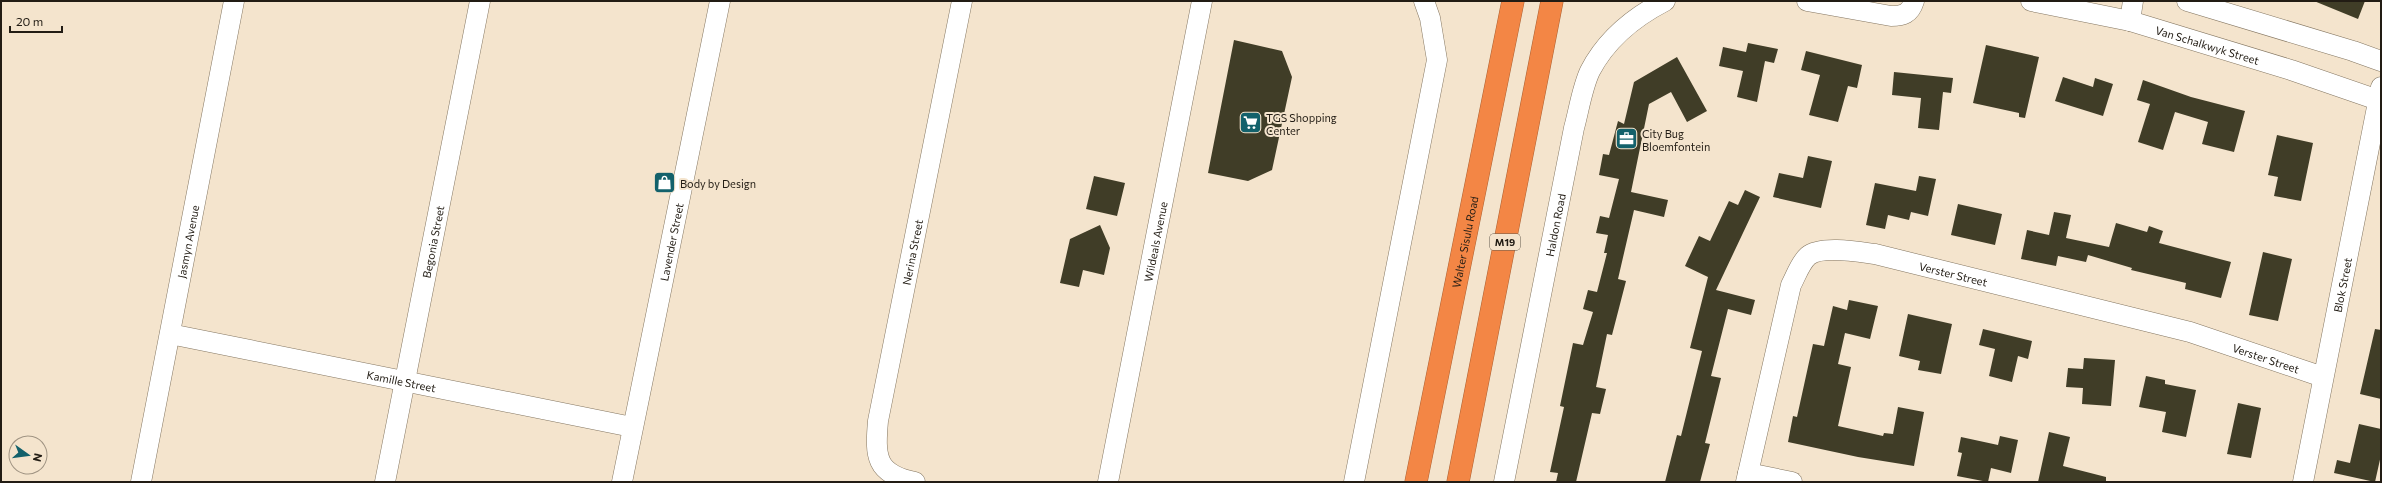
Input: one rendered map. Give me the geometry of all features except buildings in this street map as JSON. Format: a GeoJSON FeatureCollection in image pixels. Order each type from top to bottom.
{"type":"FeatureCollection","features":[{"type":"Feature","properties":{"kind":"highway"},"geometry":{"type":"LineString","coordinates":[[1475,184],[1500,1]]}},
{"type":"Feature","properties":{"kind":"highway","name":"Walter Sisulu Road"},"geometry":{"type":"LineString","coordinates":[[1416,482],[1513,1]]}},
{"type":"Feature","properties":{"kind":"highway","name":"M19"},"geometry":{"type":"LineString","coordinates":[[1458,482],[1552,1]]}},
{"type":"Feature","properties":{"kind":"street","name":"Jasmyn Avenue"},"geometry":{"type":"LineString","coordinates":[[142,482],[234,1]]}},
{"type":"Feature","properties":{"kind":"street","name":"Begonia Street"},"geometry":{"type":"LineString","coordinates":[[385,482],[480,1]]}},
{"type":"Feature","properties":{"kind":"street","name":"Lavender Street"},"geometry":{"type":"LineString","coordinates":[[622,482],[720,1]]}},
{"type":"Feature","properties":{"kind":"street","name":"Nerina Street"},"geometry":{"type":"LineString","coordinates":[[915,482],[898,479],[882,465],[876,451],[878,420],[962,1]]}},
{"type":"Feature","properties":{"kind":"street","name":"Wildeals Avenue"},"geometry":{"type":"LineString","coordinates":[[1108,482],[1202,1]]}},
{"type":"Feature","properties":{"kind":"street"},"geometry":{"type":"LineString","coordinates":[[1354,482],[1436,60],[1430,18],[1424,1]]}},
{"type":"Feature","properties":{"kind":"street","name":"Haldon Road"},"geometry":{"type":"LineString","coordinates":[[1504,482],[1574,128],[1590,72],[1618,33],[1648,10],[1665,1]]}},
{"type":"Feature","properties":{"kind":"street"},"geometry":{"type":"LineString","coordinates":[[1807,1],[1891,16],[1903,16],[1910,11],[1914,1]]}},
{"type":"Feature","properties":{"kind":"street","name":"Van Schalkwyk Street"},"geometry":{"type":"LineString","coordinates":[[2031,1],[2130,21],[2380,96]]}},
{"type":"Feature","properties":{"kind":"street"},"geometry":{"type":"LineString","coordinates":[[2130,21],[2134,1]]}},
{"type":"Feature","properties":{"kind":"street"},"geometry":{"type":"LineString","coordinates":[[2188,1],[2354,51],[2381,61]]}},
{"type":"Feature","properties":{"kind":"street","name":"Blok Street"},"geometry":{"type":"LineString","coordinates":[[2303,482],[2380,96]]}},
{"type":"Feature","properties":{"kind":"street","name":"Verster Street"},"geometry":{"type":"LineString","coordinates":[[1748,477],[1791,285],[1809,255],[1826,251],[1848,250],[1876,254],[2104,310],[2190,332],[2323,377]]}},
{"type":"Feature","properties":{"kind":"street","name":"Kamille Street"},"geometry":{"type":"LineString","coordinates":[[170,334],[632,427]]}},
{"type":"Feature","properties":{"kind":"street"},"geometry":{"type":"LineString","coordinates":[[1748,477],[1792,482]]}},
{"type":"Feature","properties":{"kind":"place","name":"TGS Shopping Center"},"geometry":{"type":"Point","coordinates":[1250,123]}},
{"type":"Feature","properties":{"kind":"place","name":"City Bug Bloemfontein"},"geometry":{"type":"Point","coordinates":[1627,139]}},
{"type":"Feature","properties":{"kind":"place","name":"Body by Design"},"geometry":{"type":"Point","coordinates":[664,183]}}]}
